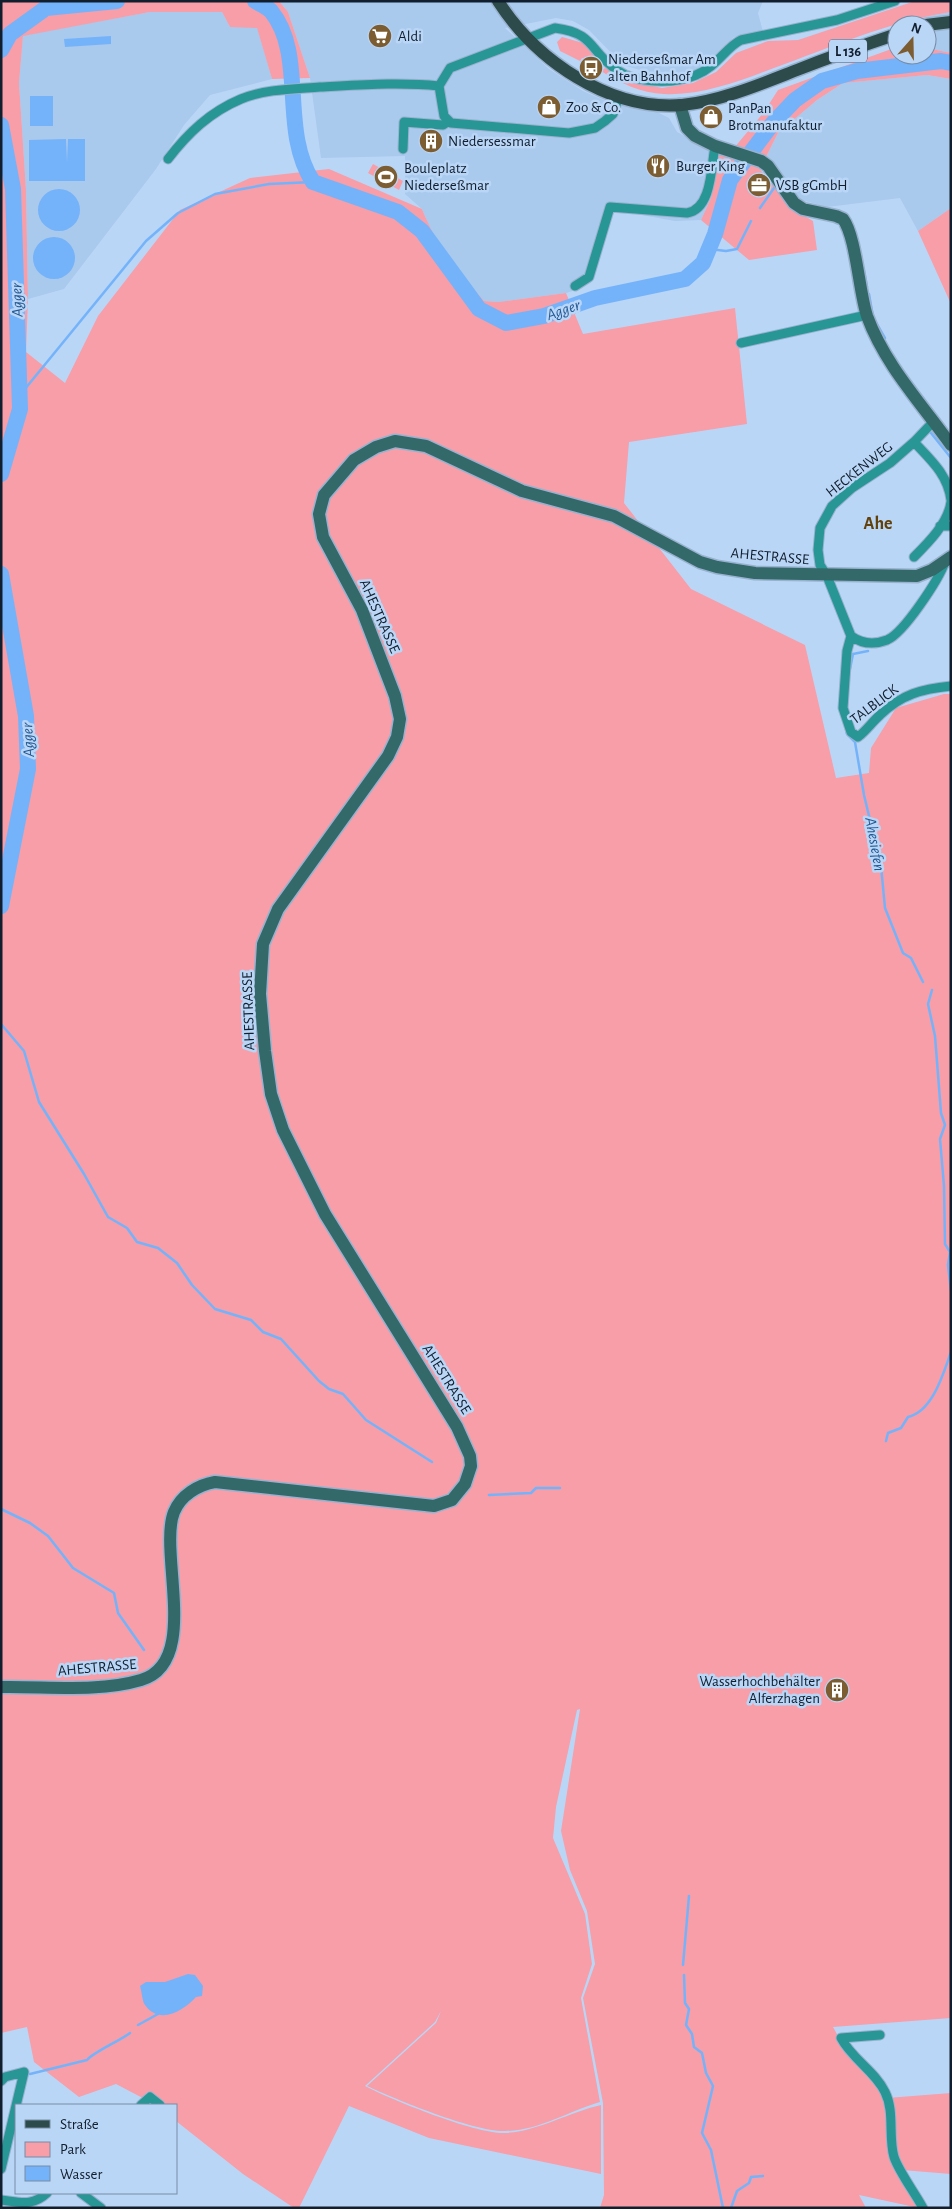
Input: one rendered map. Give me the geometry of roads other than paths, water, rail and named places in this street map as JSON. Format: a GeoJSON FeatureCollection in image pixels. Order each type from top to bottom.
{"type":"FeatureCollection","features":[{"type":"Feature","properties":{"kind":"main road","name":"L 136"},"geometry":{"type":"LineString","coordinates":[[498,1],[510,19],[528,37],[579,79],[619,96],[652,103],[680,105],[737,92],[887,38]]}},
{"type":"Feature","properties":{"kind":"main road"},"geometry":{"type":"LineString","coordinates":[[937,24],[951,22]]}},
{"type":"Feature","properties":{"kind":"main road"},"geometry":{"type":"LineString","coordinates":[[680,105],[687,128],[695,136],[715,146],[761,161],[768,166],[799,206],[811,212],[836,216],[846,224],[867,315],[880,347],[900,379],[951,445]]}},
{"type":"Feature","properties":{"kind":"main road","name":"AHESTRASSE"},"geometry":{"type":"LineString","coordinates":[[1,1687],[70,1688],[109,1685],[143,1680],[158,1670],[167,1657],[173,1636],[175,1606],[171,1554],[174,1512],[188,1493],[204,1484],[215,1482],[434,1506],[452,1500],[465,1484],[471,1466],[470,1456],[457,1427],[321,1206],[283,1130],[271,1094],[260,994],[264,944],[278,909],[388,756],[397,737],[400,719],[392,687],[362,610],[323,537],[319,514],[324,495],[354,460],[376,447],[395,441],[426,446],[522,491],[614,516],[700,562],[717,567],[755,574],[917,576],[948,559]]}},
{"type":"Feature","properties":{"kind":"street"},"geometry":{"type":"LineString","coordinates":[[619,96],[613,114],[594,128],[569,133],[459,125],[444,116],[439,86],[450,68],[555,28],[570,30],[582,35],[617,71],[662,82],[695,76],[709,69],[735,43],[741,40],[837,20],[895,1]]}},
{"type":"Feature","properties":{"kind":"street"},"geometry":{"type":"LineString","coordinates":[[168,159],[188,133],[203,120],[240,99],[277,91],[306,88],[354,85],[439,86]]}},
{"type":"Feature","properties":{"kind":"street"},"geometry":{"type":"LineString","coordinates":[[403,149],[404,122],[443,125],[449,120]]}},
{"type":"Feature","properties":{"kind":"street"},"geometry":{"type":"LineString","coordinates":[[575,286],[589,277],[610,207],[695,212],[706,195],[715,146]]}},
{"type":"Feature","properties":{"kind":"street"},"geometry":{"type":"LineString","coordinates":[[741,343],[867,315]]}},
{"type":"Feature","properties":{"kind":"street","name":"HECKENWEG"},"geometry":{"type":"LineString","coordinates":[[827,576],[820,565],[818,550],[820,528],[832,506],[852,488],[890,462],[914,442],[934,421]]}},
{"type":"Feature","properties":{"kind":"street","name":"HECKENWEG"},"geometry":{"type":"LineString","coordinates":[[914,442],[943,474],[950,488],[951,501],[950,509],[940,526],[914,557]]}},
{"type":"Feature","properties":{"kind":"street"},"geometry":{"type":"LineString","coordinates":[[940,526],[951,526]]}},
{"type":"Feature","properties":{"kind":"street"},"geometry":{"type":"LineString","coordinates":[[827,576],[851,636],[860,643],[876,643],[890,639],[923,601],[948,559]]}},
{"type":"Feature","properties":{"kind":"street","name":"TALBLICK"},"geometry":{"type":"LineString","coordinates":[[851,636],[847,651],[843,708],[851,732],[858,737],[894,704],[914,692],[927,688],[951,686]]}},
{"type":"Feature","properties":{"kind":"street"},"geometry":{"type":"LineString","coordinates":[[880,2035],[840,2038],[848,2052],[866,2069],[885,2092],[890,2114],[894,2157],[923,2208]]}},
{"type":"Feature","properties":{"kind":"street"},"geometry":{"type":"LineString","coordinates":[[1,2081],[5,2077],[24,2072],[16,2104]]}},
{"type":"Feature","properties":{"kind":"street"},"geometry":{"type":"LineString","coordinates":[[142,2104],[150,2097],[159,2104]]}},
{"type":"Feature","properties":{"kind":"street"},"geometry":{"type":"LineString","coordinates":[[1,2170],[15,2110]]}},
{"type":"Feature","properties":{"kind":"street"},"geometry":{"type":"LineString","coordinates":[[1,2200],[28,2204],[39,2200],[46,2194]]}},
{"type":"Feature","properties":{"kind":"street"},"geometry":{"type":"LineString","coordinates":[[82,2194],[101,2208]]}},
{"type":"Feature","properties":{"kind":"water"},"geometry":{"type":"Polygon","coordinates":[[[111,36],[111,44],[65,47],[64,39],[111,36]]]}},
{"type":"Feature","properties":{"kind":"water"},"geometry":{"type":"Polygon","coordinates":[[[30,96],[53,96],[53,126],[30,126],[30,96]]]}},
{"type":"Feature","properties":{"kind":"water"},"geometry":{"type":"Polygon","coordinates":[[[66,139],[67,162],[68,139],[85,139],[85,181],[29,181],[29,140],[66,139]]]}},
{"type":"Feature","properties":{"kind":"water"},"geometry":{"type":"Polygon","coordinates":[[[55,189],[63,189],[74,195],[80,210],[74,225],[63,231],[55,231],[44,225],[38,214],[38,206],[44,195],[55,189]]]}},
{"type":"Feature","properties":{"kind":"water"},"geometry":{"type":"Polygon","coordinates":[[[54,237],[69,243],[75,258],[69,273],[54,279],[39,273],[33,258],[39,243],[54,237]]]}},
{"type":"Feature","properties":{"kind":"water"},"geometry":{"type":"Polygon","coordinates":[[[188,1974],[195,1975],[203,1986],[202,1996],[196,1997],[185,2007],[172,2014],[158,2014],[151,2011],[145,2005],[140,1986],[146,1982],[165,1982],[188,1974]]]}},
{"type":"Feature","properties":{"kind":"waterway","name":"Agger"},"geometry":{"type":"LineString","coordinates":[[1,50],[10,34],[46,8],[117,1]]}},
{"type":"Feature","properties":{"kind":"waterway","name":"Agger"},"geometry":{"type":"LineString","coordinates":[[255,1],[271,11],[282,29],[288,49],[291,71],[297,140],[303,162],[313,182],[398,212],[422,231],[479,309],[506,323],[544,316],[595,298],[685,279],[703,263],[715,234],[730,180],[773,123],[795,100],[822,81],[857,71],[941,61],[951,63]]}},
{"type":"Feature","properties":{"kind":"waterway","name":"Agger"},"geometry":{"type":"LineString","coordinates":[[1,125],[13,189],[20,409],[1,474]]}},
{"type":"Feature","properties":{"kind":"waterway"},"geometry":{"type":"LineString","coordinates":[[20,395],[146,241],[178,213],[215,194],[269,184],[313,182]]}},
{"type":"Feature","properties":{"kind":"waterway","name":"Ahesiefen"},"geometry":{"type":"LineString","coordinates":[[760,208],[774,188],[777,187]]}},
{"type":"Feature","properties":{"kind":"waterway","name":"Ahesiefen"},"geometry":{"type":"LineString","coordinates":[[709,249],[726,251],[737,249],[751,221]]}},
{"type":"Feature","properties":{"kind":"waterway","name":"Ahesiefen"},"geometry":{"type":"LineString","coordinates":[[864,271],[867,287]]}},
{"type":"Feature","properties":{"kind":"waterway","name":"Ahesiefen"},"geometry":{"type":"LineString","coordinates":[[869,294],[873,317],[885,338]]}},
{"type":"Feature","properties":{"kind":"waterway","name":"Ahesiefen"},"geometry":{"type":"LineString","coordinates":[[931,433],[951,458]]}},
{"type":"Feature","properties":{"kind":"waterway","name":"Agger"},"geometry":{"type":"LineString","coordinates":[[1,574],[26,716],[28,769],[1,906]]}},
{"type":"Feature","properties":{"kind":"waterway","name":"Ahesiefen"},"geometry":{"type":"LineString","coordinates":[[850,669],[853,654],[868,651]]}},
{"type":"Feature","properties":{"kind":"waterway","name":"Ahesiefen"},"geometry":{"type":"LineString","coordinates":[[846,729],[847,734],[855,742],[864,795],[881,866],[885,908],[903,953],[911,958],[923,982]]}},
{"type":"Feature","properties":{"kind":"waterway","name":"Ahesiefen"},"geometry":{"type":"LineString","coordinates":[[932,990],[928,1004],[935,1036],[941,1113],[945,1125],[940,1139],[944,1186],[945,1244],[950,1252],[948,1265],[951,1291]]}},
{"type":"Feature","properties":{"kind":"waterway"},"geometry":{"type":"LineString","coordinates":[[1,1024],[24,1051],[39,1102],[84,1174],[108,1217],[127,1228],[137,1242],[158,1248],[177,1263],[192,1285],[215,1309],[251,1320],[263,1332],[281,1339],[319,1381],[329,1389],[343,1394],[366,1420],[432,1462]]}},
{"type":"Feature","properties":{"kind":"waterway","name":"Ahesiefen"},"geometry":{"type":"LineString","coordinates":[[886,1441],[888,1433],[901,1428],[908,1417],[917,1413],[930,1400],[940,1381],[951,1352]]}},
{"type":"Feature","properties":{"kind":"waterway"},"geometry":{"type":"LineString","coordinates":[[489,1495],[531,1493],[536,1488],[560,1488]]}},
{"type":"Feature","properties":{"kind":"waterway"},"geometry":{"type":"LineString","coordinates":[[1,1509],[30,1523],[48,1536],[73,1568],[114,1593],[118,1613],[144,1650]]}},
{"type":"Feature","properties":{"kind":"waterway"},"geometry":{"type":"LineString","coordinates":[[683,1965],[689,1896]]}},
{"type":"Feature","properties":{"kind":"waterway"},"geometry":{"type":"LineString","coordinates":[[684,1975],[685,2003],[689,2009],[686,2025],[692,2034],[694,2047],[702,2053],[706,2073],[713,2086],[702,2133],[711,2150],[723,2208]]}},
{"type":"Feature","properties":{"kind":"waterway"},"geometry":{"type":"LineString","coordinates":[[138,2025],[158,2014]]}},
{"type":"Feature","properties":{"kind":"waterway"},"geometry":{"type":"LineString","coordinates":[[30,2074],[87,2060],[95,2053],[130,2033]]}},
{"type":"Feature","properties":{"kind":"waterway"},"geometry":{"type":"LineString","coordinates":[[731,2208],[737,2191],[749,2183],[751,2177],[763,2176]]}},
{"type":"Feature","properties":{"kind":"place","name":"Aldi"},"geometry":{"type":"Point","coordinates":[380,36]}},
{"type":"Feature","properties":{"kind":"place","name":"Niederseßmar Am alten Bahnhof"},"geometry":{"type":"Point","coordinates":[591,68]}},
{"type":"Feature","properties":{"kind":"place","name":"Zoo & Co."},"geometry":{"type":"Point","coordinates":[549,107]}},
{"type":"Feature","properties":{"kind":"place","name":"PanPan Brotmanufaktur"},"geometry":{"type":"Point","coordinates":[711,117]}},
{"type":"Feature","properties":{"kind":"place","name":"Niedersessmar"},"geometry":{"type":"Point","coordinates":[431,141]}},
{"type":"Feature","properties":{"kind":"place","name":"Burger King"},"geometry":{"type":"Point","coordinates":[658,166]}},
{"type":"Feature","properties":{"kind":"place","name":"Bouleplatz Niederseßmar"},"geometry":{"type":"Point","coordinates":[386,177]}},
{"type":"Feature","properties":{"kind":"place","name":"VSB gGmbH"},"geometry":{"type":"Point","coordinates":[759,185]}},
{"type":"Feature","properties":{"kind":"place","name":"Wasserhochbehälter Alferzhagen"},"geometry":{"type":"Point","coordinates":[837,1690]}},
{"type":"Feature","properties":{"kind":"district","name":"Ahe"},"geometry":{"type":"Point","coordinates":[878,523]}}]}
